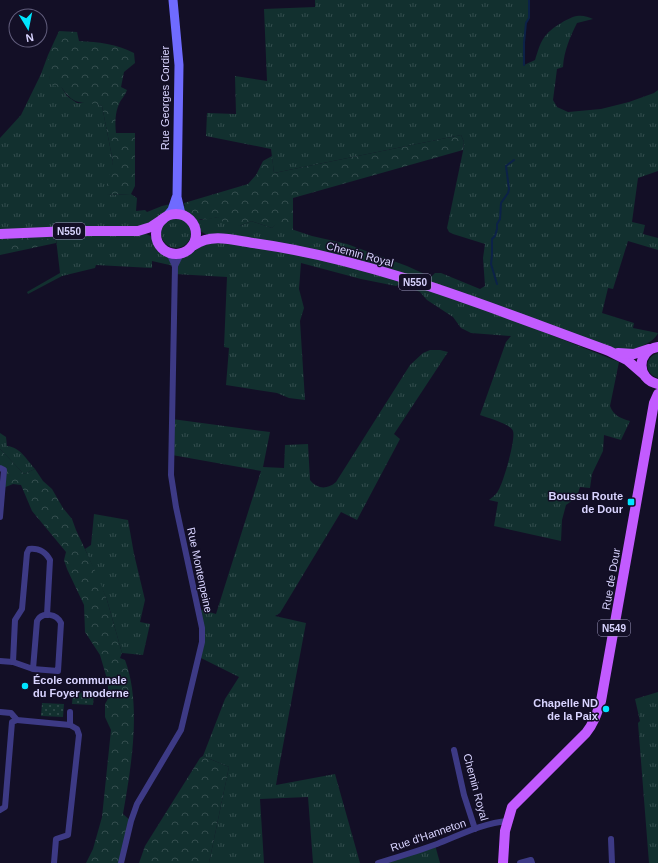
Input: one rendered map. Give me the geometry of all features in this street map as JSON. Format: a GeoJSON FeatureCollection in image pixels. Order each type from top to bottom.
{"type":"FeatureCollection","features":[{"type":"Feature","properties":{"kind":"main road"},"geometry":{"type":"LineString","coordinates":[[181,214],[190,219],[196,228],[197,233],[194,245],[181,254],[169,253],[159,245],[156,239],[157,228],[165,217],[181,214]]}},
{"type":"Feature","properties":{"kind":"main road","name":"N550"},"geometry":{"type":"LineString","coordinates":[[0,234],[70,231],[138,231],[151,227],[165,217]]}},
{"type":"Feature","properties":{"kind":"main road","name":"Chemin Royal"},"geometry":{"type":"LineString","coordinates":[[196,228],[213,238]]}},
{"type":"Feature","properties":{"kind":"main road","name":"N550"},"geometry":{"type":"LineString","coordinates":[[138,231],[156,239]]}},
{"type":"Feature","properties":{"kind":"main road","name":"Chemin Royal"},"geometry":{"type":"LineString","coordinates":[[194,245],[204,239],[213,238],[263,244],[299,251],[388,273],[609,351],[627,360],[651,382],[658,384]]}},
{"type":"Feature","properties":{"kind":"main road"},"geometry":{"type":"LineString","coordinates":[[645,376],[641,362],[645,353],[655,346]]}},
{"type":"Feature","properties":{"kind":"main road","name":"Chemin Royal"},"geometry":{"type":"LineString","coordinates":[[609,351],[634,354],[655,346]]}},
{"type":"Feature","properties":{"kind":"main road","name":"Rue de Dour"},"geometry":{"type":"LineString","coordinates":[[508,820],[512,807],[586,733],[597,714],[604,685],[656,399],[645,376]]}},
{"type":"Feature","properties":{"kind":"main road","name":"N549"},"geometry":{"type":"LineString","coordinates":[[503,863],[508,820]]}},
{"type":"Feature","properties":{"kind":"street","name":"Rue Georges Cordier"},"geometry":{"type":"LineString","coordinates":[[173,0],[179,65],[177,197],[181,214]]}},
{"type":"Feature","properties":{"kind":"street","name":"Rue Georges Cordier"},"geometry":{"type":"LineString","coordinates":[[165,217],[172,210],[177,197]]}},
{"type":"Feature","properties":{"kind":"street","name":"Rue Montenpeine"},"geometry":{"type":"LineString","coordinates":[[169,253],[175,266]]}},
{"type":"Feature","properties":{"kind":"street","name":"Rue Montenpeine"},"geometry":{"type":"LineString","coordinates":[[121,863],[132,817],[137,804],[181,730],[202,642],[202,628],[199,609],[176,507],[171,475],[175,266],[181,254]]}},
{"type":"Feature","properties":{"kind":"street"},"geometry":{"type":"LineString","coordinates":[[0,468],[4,470],[0,518]]}},
{"type":"Feature","properties":{"kind":"street"},"geometry":{"type":"LineString","coordinates":[[12,662],[15,620],[22,609],[27,552],[29,549],[38,549],[42,551],[50,560],[47,615]]}},
{"type":"Feature","properties":{"kind":"street"},"geometry":{"type":"LineString","coordinates":[[0,662],[12,662],[33,669],[58,671],[61,623],[59,618],[55,615],[39,617],[37,621],[33,669]]}},
{"type":"Feature","properties":{"kind":"street"},"geometry":{"type":"LineString","coordinates":[[0,712],[11,713],[17,720]]}},
{"type":"Feature","properties":{"kind":"street"},"geometry":{"type":"LineString","coordinates":[[70,712],[70,725]]}},
{"type":"Feature","properties":{"kind":"street"},"geometry":{"type":"LineString","coordinates":[[0,810],[5,807],[12,722],[17,720],[70,725],[77,729],[78,735],[68,836],[56,839],[54,863]]}},
{"type":"Feature","properties":{"kind":"street","name":"Chemin Royal"},"geometry":{"type":"LineString","coordinates":[[454,750],[464,795],[475,829]]}},
{"type":"Feature","properties":{"kind":"street","name":"Rue d'Hanneton"},"geometry":{"type":"LineString","coordinates":[[378,863],[435,845],[475,829],[508,820]]}},
{"type":"Feature","properties":{"kind":"street"},"geometry":{"type":"LineString","coordinates":[[611,839],[612,863]]}},
{"type":"Feature","properties":{"kind":"street"},"geometry":{"type":"LineString","coordinates":[[520,863],[528,860],[531,860],[532,863]]}},
{"type":"Feature","properties":{"kind":"green space"},"geometry":{"type":"Polygon","coordinates":[[[315,0],[529,0],[529,18],[526,23],[524,43],[524,65],[535,60],[543,40],[549,32],[557,26],[570,18],[577,16],[593,19],[577,23],[568,44],[563,67],[557,69],[553,100],[557,107],[568,112],[601,109],[629,102],[654,93],[658,90],[658,171],[638,178],[632,222],[645,225],[643,234],[658,238],[658,250],[628,241],[613,289],[608,288],[602,313],[634,323],[633,328],[658,333],[656,337],[638,348],[624,351],[534,328],[619,362],[610,406],[613,412],[618,416],[630,421],[621,440],[604,435],[603,451],[592,474],[590,488],[580,487],[577,497],[566,505],[562,520],[561,541],[494,526],[498,502],[489,500],[495,495],[503,480],[513,443],[513,431],[504,424],[480,415],[506,342],[511,336],[471,333],[461,328],[453,317],[427,300],[420,292],[401,284],[396,286],[361,279],[301,263],[299,289],[304,308],[300,321],[305,400],[289,398],[277,393],[226,385],[229,348],[224,347],[227,277],[175,274],[174,266],[152,261],[152,268],[96,265],[95,268],[62,276],[28,294],[27,292],[60,273],[56,239],[35,240],[27,237],[0,239],[0,138],[21,115],[41,74],[48,55],[50,80],[62,88],[67,96],[77,103],[93,103],[102,106],[113,162],[107,195],[131,194],[137,198],[136,211],[145,210],[147,212],[175,203],[146,234],[157,239],[163,250],[175,255],[186,252],[194,245],[213,237],[205,234],[189,219],[181,214],[179,207],[185,206],[194,217],[201,220],[218,217],[240,226],[251,221],[272,228],[278,221],[294,230],[312,236],[347,244],[407,266],[431,277],[435,273],[441,273],[480,289],[485,286],[483,258],[485,244],[453,234],[449,232],[447,228],[463,151],[464,142],[461,135],[274,173],[271,149],[206,136],[207,113],[236,114],[235,76],[267,81],[264,9],[315,7],[315,0]]]}},
{"type":"Feature","properties":{"kind":"green space"},"geometry":{"type":"Polygon","coordinates":[[[59,31],[77,32],[79,41],[121,47],[134,53],[135,63],[124,72],[121,87],[127,90],[118,107],[115,122],[116,133],[135,133],[135,186],[131,194],[107,195],[107,183],[113,162],[102,106],[75,101],[62,88],[54,86],[50,81],[48,55],[59,31]]]}},
{"type":"Feature","properties":{"kind":"green space"},"geometry":{"type":"Polygon","coordinates":[[[461,135],[464,142],[463,150],[293,198],[293,230],[278,222],[272,228],[251,221],[240,226],[226,225],[218,217],[198,219],[190,214],[184,204],[248,184],[256,175],[263,161],[272,156],[274,173],[461,135]]]}},
{"type":"Feature","properties":{"kind":"green space"},"geometry":{"type":"Polygon","coordinates":[[[176,218],[186,223],[191,233],[186,243],[176,248],[166,243],[161,233],[166,223],[176,218]]]}},
{"type":"Feature","properties":{"kind":"green space"},"geometry":{"type":"Polygon","coordinates":[[[27,237],[35,240],[56,238],[56,243],[0,255],[0,239],[27,237]]]}},
{"type":"Feature","properties":{"kind":"green space"},"geometry":{"type":"Polygon","coordinates":[[[430,350],[448,352],[394,434],[400,439],[357,520],[341,512],[280,613],[275,616],[306,623],[276,785],[335,774],[360,863],[313,863],[308,797],[260,799],[264,863],[209,863],[229,767],[203,756],[225,699],[239,677],[199,657],[202,642],[199,609],[216,614],[261,471],[172,455],[172,419],[270,432],[263,467],[284,468],[285,445],[308,444],[310,480],[319,487],[326,487],[333,485],[336,482],[410,365],[423,353],[430,350]]]}},
{"type":"Feature","properties":{"kind":"green space"},"geometry":{"type":"Polygon","coordinates":[[[658,353],[658,378],[650,373],[648,369],[648,362],[653,355],[658,353]]]}},
{"type":"Feature","properties":{"kind":"green space"},"geometry":{"type":"Polygon","coordinates":[[[0,433],[6,437],[7,446],[19,451],[35,469],[24,474],[0,449],[0,433]]]}},
{"type":"Feature","properties":{"kind":"green space"},"geometry":{"type":"Polygon","coordinates":[[[0,449],[24,474],[35,469],[43,481],[52,489],[63,508],[72,519],[107,600],[122,653],[120,658],[125,660],[130,678],[134,716],[132,757],[123,814],[131,821],[121,863],[86,863],[93,849],[102,817],[111,730],[105,717],[105,704],[109,697],[107,679],[100,655],[85,632],[84,605],[67,569],[64,560],[66,552],[32,511],[21,485],[13,484],[3,488],[4,470],[0,468],[0,449]]]}},
{"type":"Feature","properties":{"kind":"green space"},"geometry":{"type":"Polygon","coordinates":[[[94,514],[128,520],[145,600],[140,622],[150,624],[143,655],[122,653],[107,600],[85,549],[91,545],[94,514]]]}},
{"type":"Feature","properties":{"kind":"green space"},"geometry":{"type":"Polygon","coordinates":[[[73,692],[94,693],[93,705],[72,704],[73,692]]]}},
{"type":"Feature","properties":{"kind":"green space"},"geometry":{"type":"Polygon","coordinates":[[[658,692],[658,863],[649,863],[638,723],[640,721],[635,699],[658,692]]]}},
{"type":"Feature","properties":{"kind":"green space"},"geometry":{"type":"Polygon","coordinates":[[[42,703],[64,704],[63,717],[41,716],[42,703]]]}},
{"type":"Feature","properties":{"kind":"green space"},"geometry":{"type":"Polygon","coordinates":[[[203,756],[229,767],[209,863],[139,863],[145,846],[200,758],[203,756]]]}},
{"type":"Feature","properties":{"kind":"green space"},"geometry":{"type":"Polygon","coordinates":[[[435,845],[440,863],[378,863],[435,845]]]}},
{"type":"Feature","properties":{"kind":"waterway"},"geometry":{"type":"LineString","coordinates":[[524,65],[524,43],[526,23],[529,18],[529,0]]}},
{"type":"Feature","properties":{"kind":"waterway"},"geometry":{"type":"LineString","coordinates":[[497,284],[491,264],[492,239],[495,236],[497,224],[500,219],[501,203],[509,189],[506,166],[514,160]]}},
{"type":"Feature","properties":{"kind":"place","name":"Boussu Route de Dour"},"geometry":{"type":"Point","coordinates":[631,502]}},
{"type":"Feature","properties":{"kind":"place","name":"École communale du Foyer moderne"},"geometry":{"type":"Point","coordinates":[25,686]}},
{"type":"Feature","properties":{"kind":"place","name":"Chapelle ND de la Paix"},"geometry":{"type":"Point","coordinates":[606,709]}}]}
